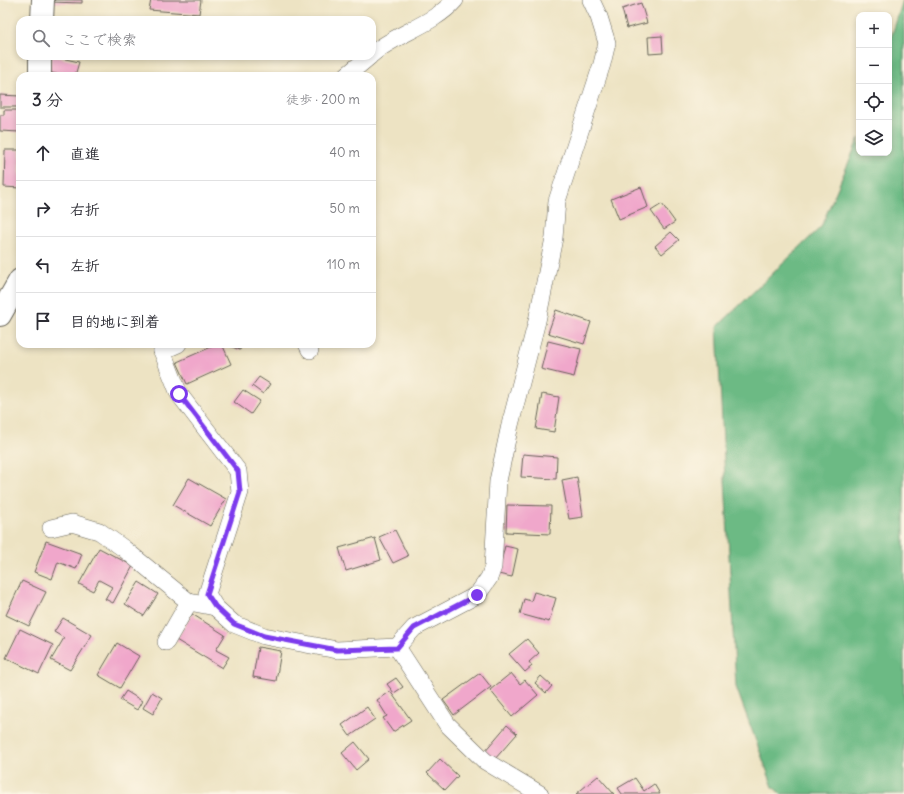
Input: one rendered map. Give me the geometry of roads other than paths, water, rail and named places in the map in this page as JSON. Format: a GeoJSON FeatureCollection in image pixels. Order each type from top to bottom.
{"type":"FeatureCollection","features":[{"type":"Feature","properties":{"kind":"main road"},"geometry":{"type":"LineString","coordinates":[[42,0],[42,16]]}},
{"type":"Feature","properties":{"kind":"main road"},"geometry":{"type":"LineString","coordinates":[[40,60],[40,72]]}},
{"type":"Feature","properties":{"kind":"main road"},"geometry":{"type":"LineString","coordinates":[[0,315],[16,287]]}},
{"type":"Feature","properties":{"kind":"street"},"geometry":{"type":"LineString","coordinates":[[376,51],[382,46],[426,23],[455,0]]}},
{"type":"Feature","properties":{"kind":"street"},"geometry":{"type":"LineString","coordinates":[[162,348],[179,394],[238,471],[240,492],[207,594],[215,606],[234,624],[264,636],[337,650],[397,648],[414,628],[477,595],[489,578],[493,566],[498,481],[510,425],[537,321],[554,238],[556,201],[602,64],[606,43],[599,17],[591,0]]}},
{"type":"Feature","properties":{"kind":"street"},"geometry":{"type":"LineString","coordinates":[[351,72],[365,60]]}},
{"type":"Feature","properties":{"kind":"street"},"geometry":{"type":"LineString","coordinates":[[51,528],[72,523],[99,532],[123,548],[189,602],[215,606]]}},
{"type":"Feature","properties":{"kind":"street"},"geometry":{"type":"LineString","coordinates":[[166,642],[189,602]]}},
{"type":"Feature","properties":{"kind":"street"},"geometry":{"type":"LineString","coordinates":[[397,648],[447,724],[485,761],[540,794]]}}]}
